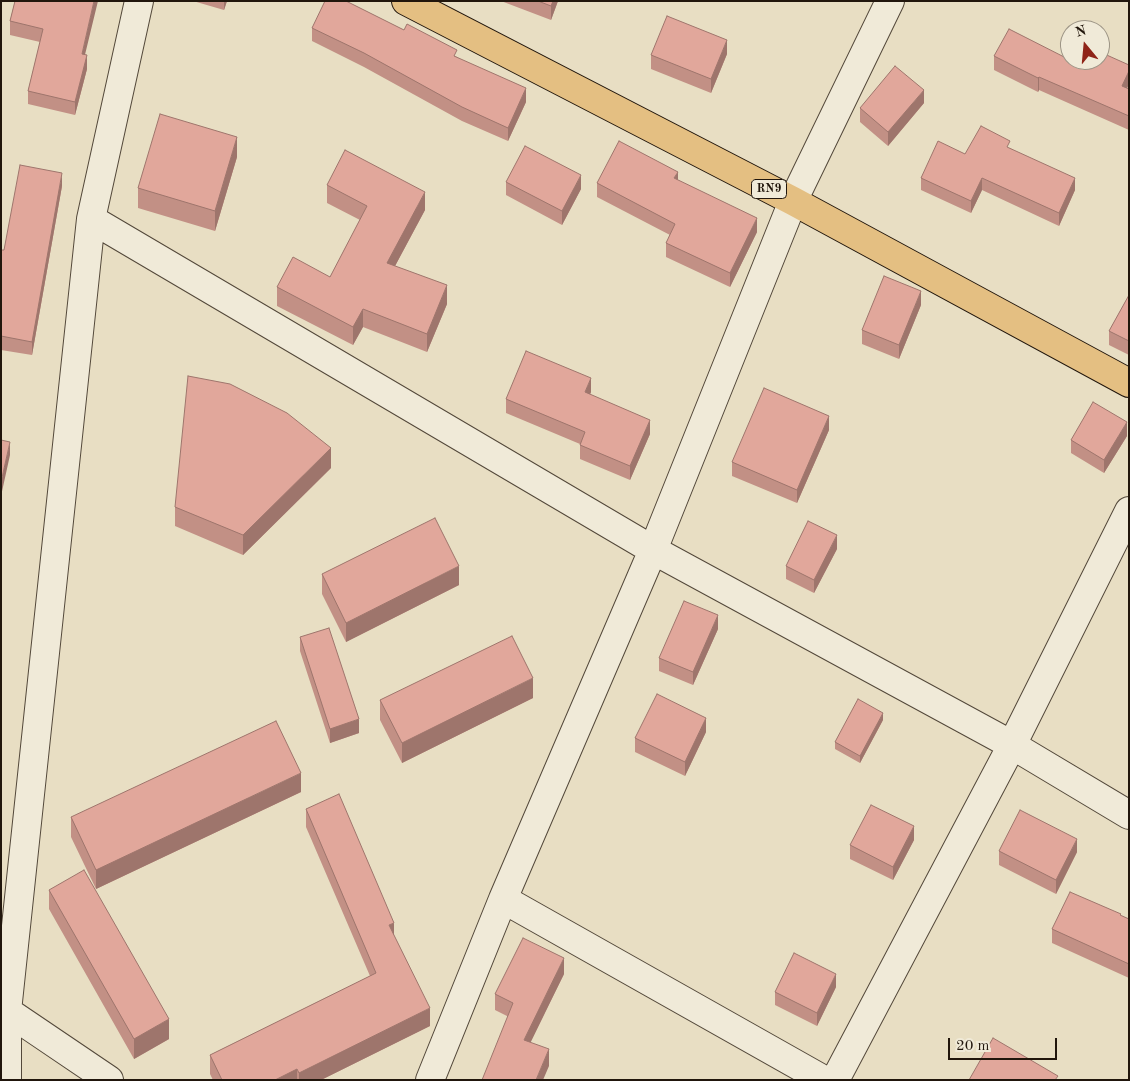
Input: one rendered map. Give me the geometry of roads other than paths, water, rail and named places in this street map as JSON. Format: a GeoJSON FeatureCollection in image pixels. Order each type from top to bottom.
{"type":"FeatureCollection","features":[{"type":"Feature","properties":{"kind":"main road","name":"RN9"},"geometry":{"type":"LineString","coordinates":[[406,1],[793,201],[1129,383]]}},
{"type":"Feature","properties":{"kind":"street"},"geometry":{"type":"LineString","coordinates":[[7,1080],[4,1011],[91,219],[139,1]]}},
{"type":"Feature","properties":{"kind":"street"},"geometry":{"type":"LineString","coordinates":[[430,1080],[503,900],[653,550],[793,201],[890,1]]}},
{"type":"Feature","properties":{"kind":"street"},"geometry":{"type":"LineString","coordinates":[[91,219],[653,550],[1012,745],[1129,815]]}},
{"type":"Feature","properties":{"kind":"street"},"geometry":{"type":"LineString","coordinates":[[835,1080],[1012,745],[1129,511]]}},
{"type":"Feature","properties":{"kind":"street"},"geometry":{"type":"LineString","coordinates":[[503,900],[824,1080]]}},
{"type":"Feature","properties":{"kind":"street"},"geometry":{"type":"LineString","coordinates":[[4,1011],[109,1080]]}}]}
